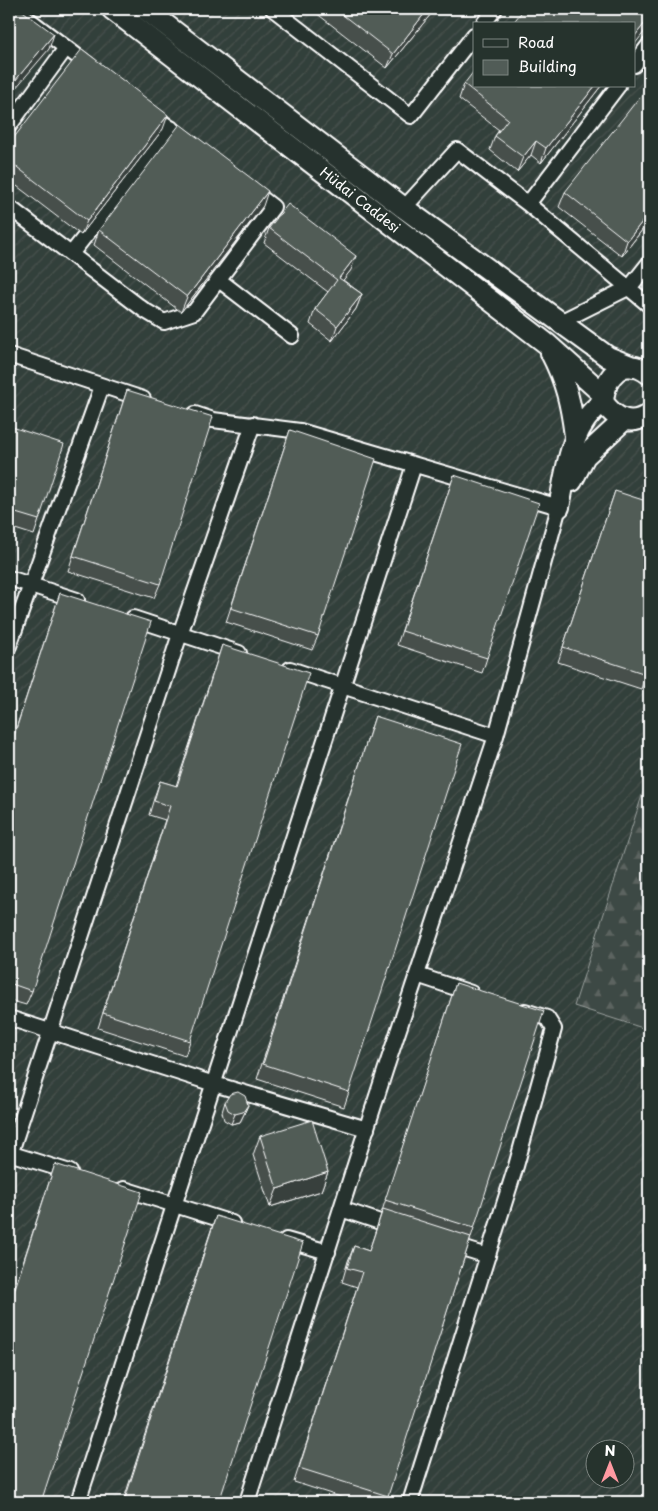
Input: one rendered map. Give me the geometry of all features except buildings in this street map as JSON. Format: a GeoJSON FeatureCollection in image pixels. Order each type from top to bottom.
{"type":"FeatureCollection","features":[{"type":"Feature","properties":{"kind":"street"},"geometry":{"type":"LineString","coordinates":[[15,9],[103,77]]}},
{"type":"Feature","properties":{"kind":"street","name":"Hüdai Caddesi"},"geometry":{"type":"LineString","coordinates":[[112,9],[547,344],[604,398],[614,416],[627,420]]}},
{"type":"Feature","properties":{"kind":"street","name":"Hüdai Caddesi"},"geometry":{"type":"LineString","coordinates":[[145,9],[404,208],[608,357],[643,369]]}},
{"type":"Feature","properties":{"kind":"street"},"geometry":{"type":"LineString","coordinates":[[273,9],[411,116],[473,36]]}},
{"type":"Feature","properties":{"kind":"street"},"geometry":{"type":"LineString","coordinates":[[484,22],[494,9]]}},
{"type":"Feature","properties":{"kind":"street"},"geometry":{"type":"LineString","coordinates":[[636,62],[649,45]]}},
{"type":"Feature","properties":{"kind":"street"},"geometry":{"type":"LineString","coordinates":[[9,126],[66,48]]}},
{"type":"Feature","properties":{"kind":"street"},"geometry":{"type":"LineString","coordinates":[[528,204],[616,88]]}},
{"type":"Feature","properties":{"kind":"street"},"geometry":{"type":"LineString","coordinates":[[140,105],[202,152]]}},
{"type":"Feature","properties":{"kind":"street"},"geometry":{"type":"LineString","coordinates":[[71,254],[170,128]]}},
{"type":"Feature","properties":{"kind":"street"},"geometry":{"type":"LineString","coordinates":[[404,208],[457,150],[528,204],[649,304]]}},
{"type":"Feature","properties":{"kind":"street"},"geometry":{"type":"LineString","coordinates":[[9,206],[144,310],[164,322],[194,312],[273,207],[242,183]]}},
{"type":"Feature","properties":{"kind":"street"},"geometry":{"type":"LineString","coordinates":[[560,322],[630,287],[649,262]]}},
{"type":"Feature","properties":{"kind":"street"},"geometry":{"type":"LineString","coordinates":[[219,280],[292,336]]}},
{"type":"Feature","properties":{"kind":"street"},"geometry":{"type":"LineString","coordinates":[[252,1501],[341,1210],[496,736],[559,508],[575,436],[571,401],[562,375],[547,344]]}},
{"type":"Feature","properties":{"kind":"street"},"geometry":{"type":"LineString","coordinates":[[9,354],[157,403]]}},
{"type":"Feature","properties":{"kind":"street"},"geometry":{"type":"LineString","coordinates":[[575,436],[590,412],[604,398],[607,380],[612,374],[625,367],[643,369]]}},
{"type":"Feature","properties":{"kind":"street"},"geometry":{"type":"LineString","coordinates":[[9,646],[29,584],[102,386]]}},
{"type":"Feature","properties":{"kind":"street"},"geometry":{"type":"LineString","coordinates":[[185,411],[213,420],[300,431],[559,508]]}},
{"type":"Feature","properties":{"kind":"street"},"geometry":{"type":"LineString","coordinates":[[559,508],[585,456],[627,420],[638,420],[649,414]]}},
{"type":"Feature","properties":{"kind":"street"},"geometry":{"type":"LineString","coordinates":[[627,420],[649,432]]}},
{"type":"Feature","properties":{"kind":"street"},"geometry":{"type":"LineString","coordinates":[[83,1176],[9,1155],[180,634],[253,424]]}},
{"type":"Feature","properties":{"kind":"street"},"geometry":{"type":"LineString","coordinates":[[78,1502],[414,465]]}},
{"type":"Feature","properties":{"kind":"street"},"geometry":{"type":"LineString","coordinates":[[9,578],[95,606]]}},
{"type":"Feature","properties":{"kind":"street"},"geometry":{"type":"LineString","coordinates":[[123,615],[252,657]]}},
{"type":"Feature","properties":{"kind":"street"},"geometry":{"type":"LineString","coordinates":[[279,666],[496,736]]}},
{"type":"Feature","properties":{"kind":"street"},"geometry":{"type":"LineString","coordinates":[[417,975],[482,996]]}},
{"type":"Feature","properties":{"kind":"street"},"geometry":{"type":"LineString","coordinates":[[410,1502],[516,1166],[554,1029],[547,1018],[510,1006]]}},
{"type":"Feature","properties":{"kind":"street"},"geometry":{"type":"LineString","coordinates":[[9,1018],[214,1084],[367,1129]]}},
{"type":"Feature","properties":{"kind":"street"},"geometry":{"type":"LineString","coordinates":[[111,1185],[246,1227]]}},
{"type":"Feature","properties":{"kind":"street"},"geometry":{"type":"LineString","coordinates":[[341,1210],[405,1230]]}},
{"type":"Feature","properties":{"kind":"street"},"geometry":{"type":"LineString","coordinates":[[274,1236],[328,1252]]}},
{"type":"Feature","properties":{"kind":"street"},"geometry":{"type":"LineString","coordinates":[[433,1238],[488,1256]]}},
{"type":"Feature","properties":{"kind":"shaded area"},"geometry":{"type":"Polygon","coordinates":[[[9,9],[649,9],[649,774],[574,1006],[649,1030],[649,1502],[9,1502],[9,9]]]}},
{"type":"Feature","properties":{"kind":"green space"},"geometry":{"type":"Polygon","coordinates":[[[649,774],[649,1030],[574,1006],[649,774]]]}}]}
